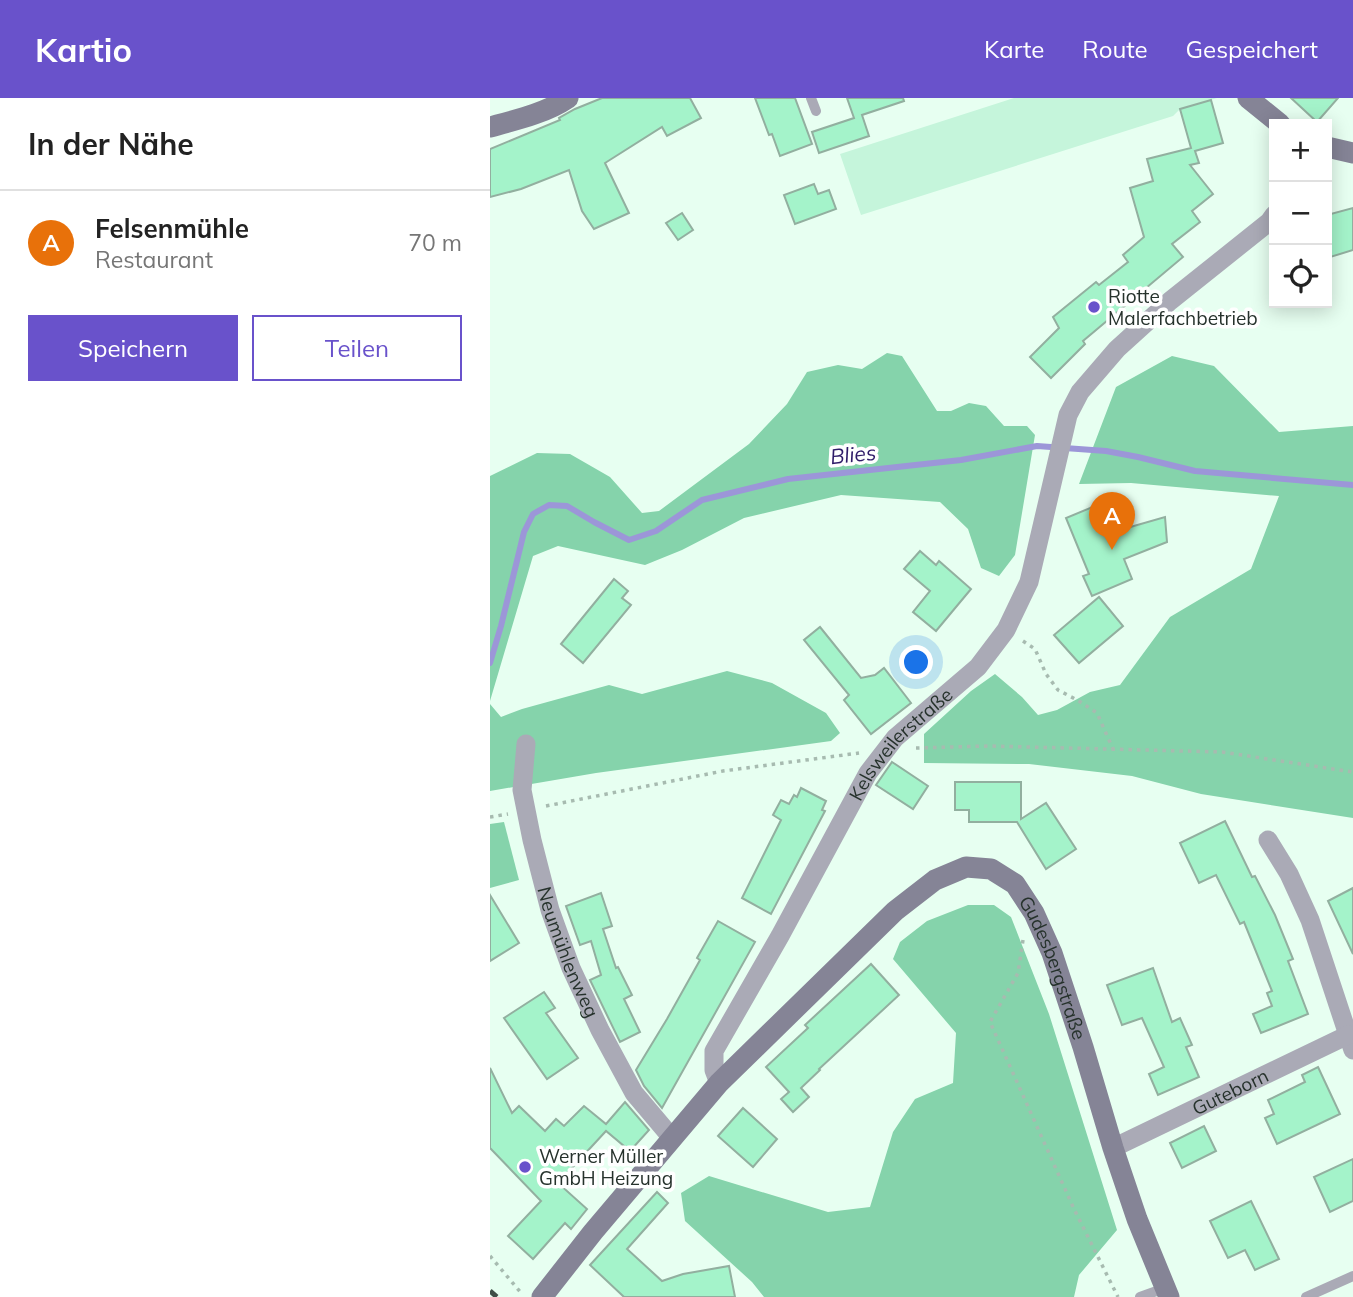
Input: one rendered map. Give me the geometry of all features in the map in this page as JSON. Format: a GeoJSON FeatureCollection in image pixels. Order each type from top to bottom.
{"type":"FeatureCollection","features":[{"type":"Feature","properties":{"kind":"main road"},"geometry":{"type":"LineString","coordinates":[[490,127],[520,119],[568,98]]}},
{"type":"Feature","properties":{"kind":"main road"},"geometry":{"type":"LineString","coordinates":[[1248,98],[1274,119]]}},
{"type":"Feature","properties":{"kind":"main road"},"geometry":{"type":"LineString","coordinates":[[1332,148],[1353,153]]}},
{"type":"Feature","properties":{"kind":"main road","name":"Gudesbergstraße"},"geometry":{"type":"LineString","coordinates":[[719,1083],[895,911],[935,880],[966,867],[991,869],[1015,884],[1034,913],[1052,953],[1080,1035],[1113,1148],[1167,1292]]}},
{"type":"Feature","properties":{"kind":"main road"},"geometry":{"type":"LineString","coordinates":[[542,1297],[602,1221],[719,1083]]}},
{"type":"Feature","properties":{"kind":"street","name":"Kelsweilerstraße"},"geometry":{"type":"LineString","coordinates":[[719,1083],[714,1070],[715,1051],[867,773],[895,738],[978,667],[1006,630],[1029,582],[1068,415],[1080,392],[1117,349],[1170,301],[1269,222]]}},
{"type":"Feature","properties":{"kind":"street","name":"Neumühlenweg"},"geometry":{"type":"LineString","coordinates":[[526,744],[522,790],[532,840],[550,910],[571,968],[634,1093],[672,1138]]}},
{"type":"Feature","properties":{"kind":"street","name":"Guteborn"},"geometry":{"type":"LineString","coordinates":[[1113,1148],[1350,1042],[1310,920],[1289,874],[1268,840]]}},
{"type":"Feature","properties":{"kind":"lane"},"geometry":{"type":"LineString","coordinates":[[811,98],[816,111]]}},
{"type":"Feature","properties":{"kind":"lane"},"geometry":{"type":"LineString","coordinates":[[1306,1297],[1353,1276]]}},
{"type":"Feature","properties":{"kind":"lane"},"geometry":{"type":"LineString","coordinates":[[1140,1297],[1167,1292]]}},
{"type":"Feature","properties":{"kind":"path"},"geometry":{"type":"LineString","coordinates":[[1006,630],[1035,649],[1046,674],[1058,690],[1097,713],[1113,749]]}},
{"type":"Feature","properties":{"kind":"path"},"geometry":{"type":"LineString","coordinates":[[915,748],[989,746],[1222,752],[1353,772]]}},
{"type":"Feature","properties":{"kind":"path"},"geometry":{"type":"LineString","coordinates":[[556,804],[723,771],[839,755]]}},
{"type":"Feature","properties":{"kind":"path"},"geometry":{"type":"LineString","coordinates":[[490,817],[498,816]]}},
{"type":"Feature","properties":{"kind":"path"},"geometry":{"type":"LineString","coordinates":[[1034,913],[1025,930],[1018,973],[990,1022],[1074,1209],[1118,1297]]}},
{"type":"Feature","properties":{"kind":"path"},"geometry":{"type":"LineString","coordinates":[[490,1256],[524,1297]]}},
{"type":"Feature","properties":{"kind":"green space"},"geometry":{"type":"Polygon","coordinates":[[[1014,98],[1217,98],[1180,109],[1173,116],[861,215],[840,154],[1014,98]]]}},
{"type":"Feature","properties":{"kind":"green space"},"geometry":{"type":"Polygon","coordinates":[[[887,353],[902,356],[937,411],[951,411],[969,403],[986,406],[1004,426],[1027,426],[1035,435],[1015,555],[999,576],[981,568],[968,529],[940,502],[841,495],[744,518],[682,550],[645,565],[558,546],[533,556],[490,701],[490,476],[537,453],[570,454],[610,477],[642,513],[659,511],[749,444],[787,404],[807,372],[838,365],[862,369],[887,353]]]}},
{"type":"Feature","properties":{"kind":"green space"},"geometry":{"type":"Polygon","coordinates":[[[1172,356],[1214,366],[1279,432],[1353,426],[1353,818],[1201,794],[1132,776],[1029,764],[924,763],[924,734],[971,691],[995,674],[1038,715],[1057,710],[1090,692],[1120,685],[1170,617],[1251,569],[1279,496],[1131,483],[1079,484],[1116,387],[1172,356]]]}},
{"type":"Feature","properties":{"kind":"green space"},"geometry":{"type":"Polygon","coordinates":[[[727,671],[772,683],[826,713],[840,733],[831,741],[596,773],[490,791],[490,704],[501,717],[609,685],[642,694],[727,671]]]}},
{"type":"Feature","properties":{"kind":"green space"},"geometry":{"type":"Polygon","coordinates":[[[504,822],[519,880],[490,888],[490,824],[504,822]]]}},
{"type":"Feature","properties":{"kind":"green space"},"geometry":{"type":"Polygon","coordinates":[[[968,905],[994,905],[1011,917],[1049,1014],[1117,1230],[1079,1275],[1074,1297],[764,1297],[752,1282],[685,1221],[681,1193],[709,1176],[828,1212],[870,1207],[893,1132],[915,1099],[953,1083],[956,1033],[893,959],[900,942],[927,921],[968,905]]]}},
{"type":"Feature","properties":{"kind":"building"},"geometry":{"type":"Polygon","coordinates":[[[602,98],[690,98],[701,118],[667,136],[662,127],[605,163],[629,213],[594,229],[582,211],[569,170],[521,189],[490,197],[490,149],[560,120],[559,118],[575,109],[602,98]]]}},
{"type":"Feature","properties":{"kind":"building"},"geometry":{"type":"Polygon","coordinates":[[[755,98],[795,98],[812,144],[780,156],[755,98]]]}},
{"type":"Feature","properties":{"kind":"building"},"geometry":{"type":"Polygon","coordinates":[[[847,98],[903,98],[904,101],[862,115],[869,136],[819,153],[812,132],[854,118],[847,98]]]}},
{"type":"Feature","properties":{"kind":"building"},"geometry":{"type":"Polygon","coordinates":[[[1291,98],[1338,98],[1320,119],[1314,119],[1291,98]]]}},
{"type":"Feature","properties":{"kind":"building"},"geometry":{"type":"Polygon","coordinates":[[[1211,100],[1223,143],[1195,151],[1199,163],[1190,165],[1213,194],[1192,211],[1200,222],[1172,244],[1183,257],[1083,341],[1085,344],[1051,378],[1030,357],[1059,328],[1053,317],[1096,282],[1099,285],[1128,262],[1123,255],[1144,237],[1130,188],[1153,181],[1147,159],[1191,148],[1180,109],[1211,100]]]}},
{"type":"Feature","properties":{"kind":"building"},"geometry":{"type":"Polygon","coordinates":[[[814,184],[818,194],[829,190],[836,209],[795,224],[784,195],[814,184]]]}},
{"type":"Feature","properties":{"kind":"building"},"geometry":{"type":"Polygon","coordinates":[[[1353,208],[1353,250],[1332,256],[1332,245],[1332,214],[1353,208]]]}},
{"type":"Feature","properties":{"kind":"building"},"geometry":{"type":"Polygon","coordinates":[[[682,213],[693,230],[678,240],[666,223],[682,213]]]}},
{"type":"Feature","properties":{"kind":"building"},"geometry":{"type":"Polygon","coordinates":[[[1095,506],[1106,534],[1165,517],[1167,542],[1124,559],[1132,579],[1092,596],[1083,576],[1089,574],[1066,518],[1095,506]]]}},
{"type":"Feature","properties":{"kind":"building"},"geometry":{"type":"Polygon","coordinates":[[[920,551],[936,565],[939,561],[971,589],[936,631],[913,612],[930,591],[904,569],[920,551]]]}},
{"type":"Feature","properties":{"kind":"building"},"geometry":{"type":"Polygon","coordinates":[[[614,579],[628,591],[622,598],[631,605],[583,663],[561,644],[614,579]]]}},
{"type":"Feature","properties":{"kind":"building"},"geometry":{"type":"Polygon","coordinates":[[[1099,597],[1123,626],[1079,663],[1054,635],[1099,597]]]}},
{"type":"Feature","properties":{"kind":"building"},"geometry":{"type":"Polygon","coordinates":[[[820,627],[861,678],[875,675],[884,668],[911,703],[871,734],[844,700],[849,695],[804,640],[820,627]]]}},
{"type":"Feature","properties":{"kind":"building"},"geometry":{"type":"Polygon","coordinates":[[[892,762],[928,786],[913,809],[876,785],[892,762]]]}},
{"type":"Feature","properties":{"kind":"building"},"geometry":{"type":"Polygon","coordinates":[[[955,782],[1021,782],[1021,819],[1046,803],[1076,849],[1046,869],[1017,822],[969,822],[969,810],[955,810],[955,782]]]}},
{"type":"Feature","properties":{"kind":"building"},"geometry":{"type":"Polygon","coordinates":[[[801,788],[826,801],[822,810],[825,811],[771,914],[742,898],[781,820],[773,815],[781,800],[789,804],[794,795],[797,797],[801,788]]]}},
{"type":"Feature","properties":{"kind":"building"},"geometry":{"type":"Polygon","coordinates":[[[1225,821],[1252,877],[1255,876],[1275,915],[1293,959],[1288,961],[1308,1014],[1261,1033],[1253,1014],[1272,1006],[1267,993],[1272,991],[1244,922],[1240,924],[1216,875],[1199,883],[1180,843],[1225,821]]]}},
{"type":"Feature","properties":{"kind":"building"},"geometry":{"type":"Polygon","coordinates":[[[1353,888],[1353,954],[1328,901],[1353,888]]]}},
{"type":"Feature","properties":{"kind":"building"},"geometry":{"type":"Polygon","coordinates":[[[601,893],[612,926],[603,929],[616,968],[618,967],[632,995],[624,999],[640,1032],[620,1042],[590,980],[601,975],[591,941],[580,945],[566,906],[601,893]]]}},
{"type":"Feature","properties":{"kind":"building"},"geometry":{"type":"Polygon","coordinates":[[[490,895],[519,943],[490,961],[490,895]]]}},
{"type":"Feature","properties":{"kind":"building"},"geometry":{"type":"Polygon","coordinates":[[[718,921],[755,942],[662,1108],[644,1086],[636,1070],[700,960],[697,958],[718,921]]]}},
{"type":"Feature","properties":{"kind":"building"},"geometry":{"type":"Polygon","coordinates":[[[871,964],[899,995],[801,1088],[809,1097],[793,1112],[781,1099],[789,1092],[766,1067],[808,1028],[805,1025],[871,964]]]}},
{"type":"Feature","properties":{"kind":"building"},"geometry":{"type":"Polygon","coordinates":[[[1153,968],[1172,1022],[1180,1018],[1192,1045],[1186,1047],[1199,1077],[1158,1095],[1149,1074],[1164,1067],[1142,1018],[1122,1025],[1107,985],[1153,968]]]}},
{"type":"Feature","properties":{"kind":"building"},"geometry":{"type":"Polygon","coordinates":[[[544,992],[555,1008],[546,1013],[578,1058],[547,1079],[504,1018],[544,992]]]}},
{"type":"Feature","properties":{"kind":"building"},"geometry":{"type":"Polygon","coordinates":[[[1318,1067],[1340,1114],[1277,1144],[1265,1118],[1274,1114],[1268,1100],[1305,1082],[1302,1075],[1318,1067]]]}},
{"type":"Feature","properties":{"kind":"building"},"geometry":{"type":"Polygon","coordinates":[[[490,1068],[512,1113],[519,1106],[545,1131],[556,1119],[564,1126],[584,1106],[606,1124],[625,1102],[649,1130],[630,1151],[606,1131],[558,1183],[587,1209],[571,1229],[565,1223],[533,1259],[508,1236],[541,1201],[490,1148],[490,1068]]]}},
{"type":"Feature","properties":{"kind":"building"},"geometry":{"type":"Polygon","coordinates":[[[743,1108],[777,1139],[753,1167],[718,1136],[743,1108]]]}},
{"type":"Feature","properties":{"kind":"building"},"geometry":{"type":"Polygon","coordinates":[[[1204,1126],[1216,1151],[1182,1168],[1170,1143],[1204,1126]]]}},
{"type":"Feature","properties":{"kind":"building"},"geometry":{"type":"Polygon","coordinates":[[[1353,1159],[1353,1201],[1330,1212],[1314,1177],[1353,1159]]]}},
{"type":"Feature","properties":{"kind":"building"},"geometry":{"type":"Polygon","coordinates":[[[657,1192],[668,1203],[627,1249],[662,1281],[683,1274],[729,1266],[735,1297],[624,1297],[590,1265],[657,1192]]]}},
{"type":"Feature","properties":{"kind":"building"},"geometry":{"type":"Polygon","coordinates":[[[1251,1201],[1279,1259],[1255,1270],[1245,1250],[1228,1258],[1210,1221],[1251,1201]]]}},
{"type":"Feature","properties":{"kind":"waterway","name":"Blies"},"geometry":{"type":"LineString","coordinates":[[490,663],[524,532],[533,514],[549,505],[567,506],[629,540],[656,531],[702,500],[788,479],[961,460],[1037,446],[1106,451],[1195,471],[1353,485]]}},
{"type":"Feature","properties":{"kind":"railway"},"geometry":{"type":"LineString","coordinates":[[490,1291],[497,1297]]}},
{"type":"Feature","properties":{"kind":"place","name":"Riotte Malerfachbetrieb"},"geometry":{"type":"Point","coordinates":[1094,307]}},
{"type":"Feature","properties":{"kind":"place","name":"Felsenmühle"},"geometry":{"type":"Point","coordinates":[1112,550]}},
{"type":"Feature","properties":{"kind":"place","name":"Werner Müller GmbH Heizung"},"geometry":{"type":"Point","coordinates":[525,1167]}}]}
